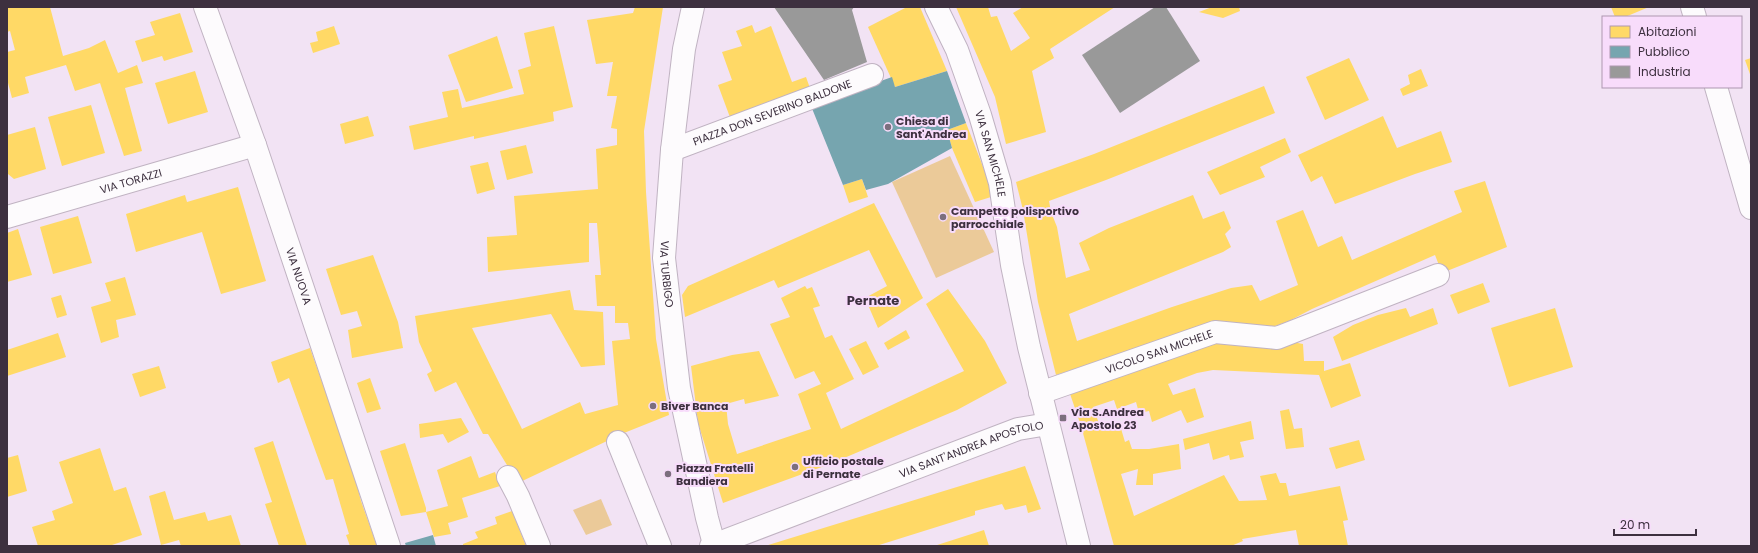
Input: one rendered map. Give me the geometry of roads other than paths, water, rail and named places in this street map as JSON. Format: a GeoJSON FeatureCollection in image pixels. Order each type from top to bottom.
{"type":"FeatureCollection","features":[{"type":"Feature","properties":{"kind":"street","name":"VIA NUOVA"},"geometry":{"type":"LineString","coordinates":[[205,7],[255,145],[389,546]]}},
{"type":"Feature","properties":{"kind":"street"},"geometry":{"type":"LineString","coordinates":[[689,29],[693,7]]}},
{"type":"Feature","properties":{"kind":"street","name":"VIA TURBIGO"},"geometry":{"type":"LineString","coordinates":[[706,7],[689,29],[684,49],[672,150],[664,258],[679,388],[713,545]]}},
{"type":"Feature","properties":{"kind":"street","name":"VIA SAN MICHELE"},"geometry":{"type":"LineString","coordinates":[[936,7],[957,50],[980,115],[1000,183],[1012,265],[1048,424]]}},
{"type":"Feature","properties":{"kind":"street","name":"PIAZZA DON SEVERINO BALDONE"},"geometry":{"type":"LineString","coordinates":[[672,150],[872,75]]}},
{"type":"Feature","properties":{"kind":"street"},"geometry":{"type":"LineString","coordinates":[[1716,88],[1751,208]]}},
{"type":"Feature","properties":{"kind":"street","name":"VIA TORAZZI"},"geometry":{"type":"LineString","coordinates":[[7,217],[255,145]]}},
{"type":"Feature","properties":{"kind":"street","name":"VICOLO SAN MICHELE"},"geometry":{"type":"LineString","coordinates":[[1040,393],[1214,332],[1277,338],[1438,275]]}},
{"type":"Feature","properties":{"kind":"street","name":"VIA SANT'ANDREA APOSTOLO"},"geometry":{"type":"LineString","coordinates":[[713,545],[1018,429],[1048,424],[1079,546]]}},
{"type":"Feature","properties":{"kind":"street"},"geometry":{"type":"LineString","coordinates":[[618,442],[660,546]]}},
{"type":"Feature","properties":{"kind":"street"},"geometry":{"type":"LineString","coordinates":[[508,477],[518,496],[539,546]]}},
{"type":"Feature","properties":{"kind":"place","name":"Chiesa di Sant'Andrea"},"geometry":{"type":"Point","coordinates":[888,127]}},
{"type":"Feature","properties":{"kind":"place","name":"Campetto polisportivo parrocchiale"},"geometry":{"type":"Point","coordinates":[943,217]}},
{"type":"Feature","properties":{"kind":"place","name":"Biver Banca"},"geometry":{"type":"Point","coordinates":[653,406]}},
{"type":"Feature","properties":{"kind":"place","name":"Via S.Andrea Apostolo 23"},"geometry":{"type":"Point","coordinates":[1063,418]}},
{"type":"Feature","properties":{"kind":"place","name":"Ufficio postale di Pernate"},"geometry":{"type":"Point","coordinates":[795,467]}},
{"type":"Feature","properties":{"kind":"place","name":"Piazza Fratelli Bandiera"},"geometry":{"type":"Point","coordinates":[668,474]}},
{"type":"Feature","properties":{"kind":"district","name":"Pernate"},"geometry":{"type":"Point","coordinates":[873,300]}}]}
